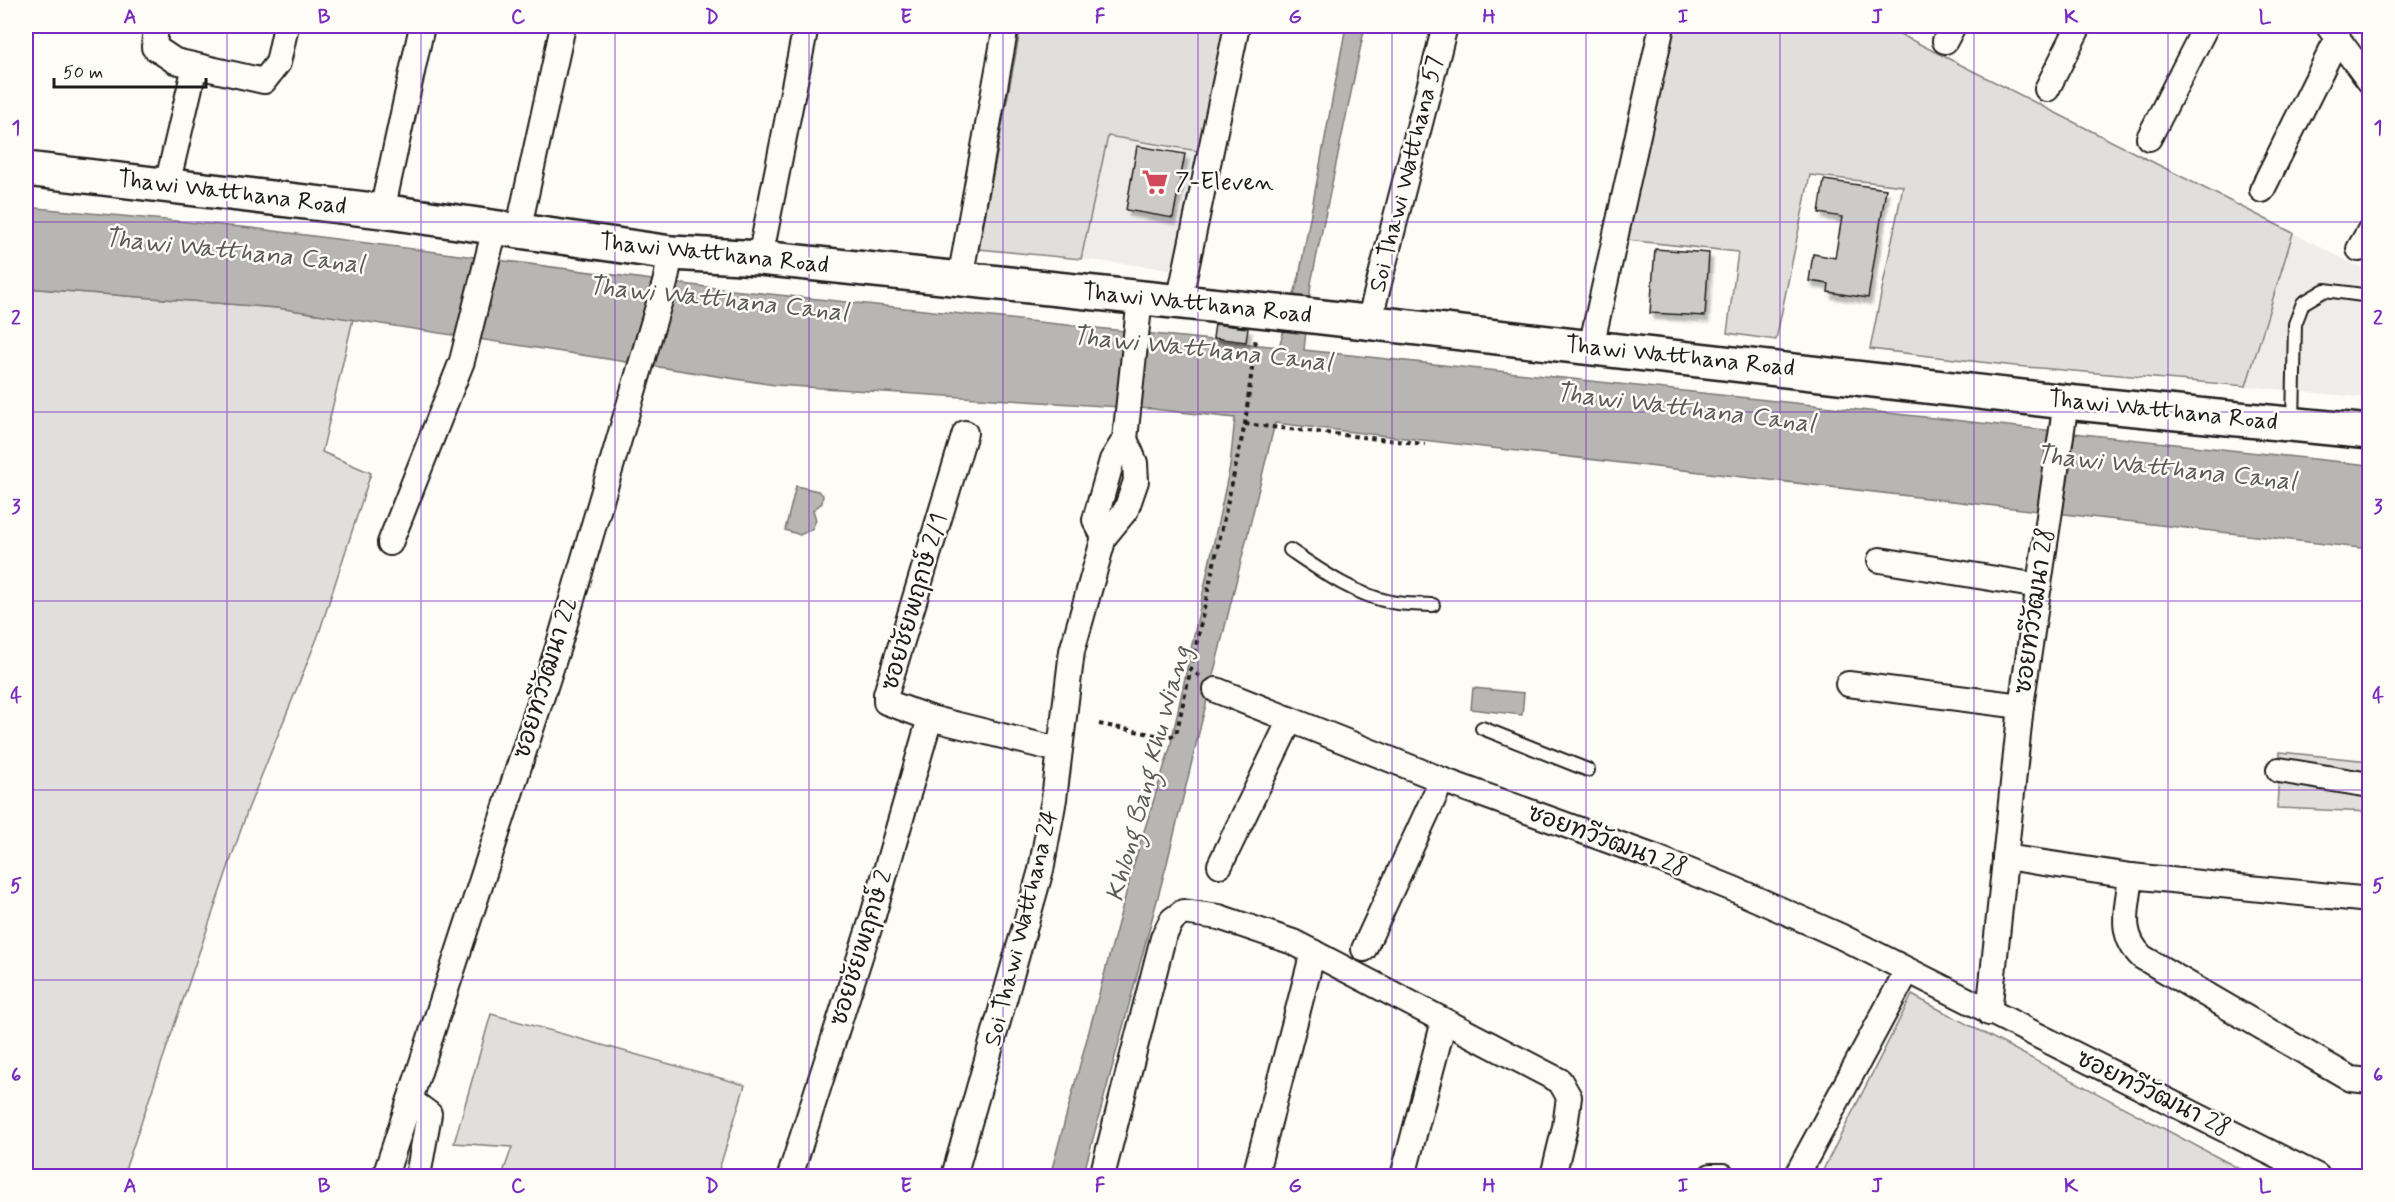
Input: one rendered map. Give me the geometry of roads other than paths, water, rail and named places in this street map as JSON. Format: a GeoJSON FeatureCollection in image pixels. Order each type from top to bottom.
{"type":"FeatureCollection","features":[{"type":"Feature","properties":{"kind":"main road","name":"Thawi Watthana Road"},"geometry":{"type":"LineString","coordinates":[[26,169],[382,211],[501,239],[668,268],[760,258],[1369,322],[2066,402],[2370,432]]}},
{"type":"Feature","properties":{"kind":"street"},"geometry":{"type":"LineString","coordinates":[[156,26],[154,47],[175,61],[264,81],[278,63],[286,26]]}},
{"type":"Feature","properties":{"kind":"street"},"geometry":{"type":"LineString","coordinates":[[382,211],[422,26]]}},
{"type":"Feature","properties":{"kind":"street"},"geometry":{"type":"LineString","coordinates":[[390,543],[462,361],[501,239],[563,26]]}},
{"type":"Feature","properties":{"kind":"street"},"geometry":{"type":"LineString","coordinates":[[760,258],[806,26]]}},
{"type":"Feature","properties":{"kind":"street"},"geometry":{"type":"LineString","coordinates":[[960,279],[1006,26]]}},
{"type":"Feature","properties":{"kind":"street"},"geometry":{"type":"LineString","coordinates":[[1179,302],[1237,26]]}},
{"type":"Feature","properties":{"kind":"street","name":"Soi Thawi Watthana 57"},"geometry":{"type":"LineString","coordinates":[[1369,322],[1445,26]]}},
{"type":"Feature","properties":{"kind":"street"},"geometry":{"type":"LineString","coordinates":[[1591,347],[1662,26]]}},
{"type":"Feature","properties":{"kind":"street"},"geometry":{"type":"LineString","coordinates":[[2047,89],[2079,26]]}},
{"type":"Feature","properties":{"kind":"street"},"geometry":{"type":"LineString","coordinates":[[2149,138],[2206,26]]}},
{"type":"Feature","properties":{"kind":"street"},"geometry":{"type":"LineString","coordinates":[[2262,190],[2332,31],[2370,82]]}},
{"type":"Feature","properties":{"kind":"street"},"geometry":{"type":"LineString","coordinates":[[167,185],[195,66]]}},
{"type":"Feature","properties":{"kind":"street","name":"ซอยทวีวัฒนา 22"},"geometry":{"type":"LineString","coordinates":[[385,1176],[558,647],[668,268]]}},
{"type":"Feature","properties":{"kind":"street","name":"Soi Thawi Watthana 24"},"geometry":{"type":"LineString","coordinates":[[954,1176],[1041,870],[1054,799],[1072,651],[1104,537],[1095,520],[1112,460],[1126,428],[1140,298]]}},
{"type":"Feature","properties":{"kind":"street","name":"ซอยทวีวัฒนา 28"},"geometry":{"type":"LineString","coordinates":[[1989,1012],[2021,706],[2066,402]]}},
{"type":"Feature","properties":{"kind":"street","name":"ซอยชัยพฤกษ์ 2/1"},"geometry":{"type":"LineString","coordinates":[[965,433],[886,694],[886,702],[930,718],[1059,750]]}},
{"type":"Feature","properties":{"kind":"street"},"geometry":{"type":"LineString","coordinates":[[1880,560],[2039,586]]}},
{"type":"Feature","properties":{"kind":"street"},"geometry":{"type":"LineString","coordinates":[[1848,684],[2021,706]]}},
{"type":"Feature","properties":{"kind":"street","name":"ซอยทวีวัฒนา 28"},"geometry":{"type":"LineString","coordinates":[[1216,690],[1442,780],[1654,857],[1840,936],[2317,1176]]}},
{"type":"Feature","properties":{"kind":"street","name":"ซอยชัยพฤกษ์ 2"},"geometry":{"type":"LineString","coordinates":[[790,1176],[872,919],[930,718]]}},
{"type":"Feature","properties":{"kind":"street"},"geometry":{"type":"LineString","coordinates":[[1220,865],[1290,720]]}},
{"type":"Feature","properties":{"kind":"street"},"geometry":{"type":"LineString","coordinates":[[2279,770],[2370,785]]}},
{"type":"Feature","properties":{"kind":"street"},"geometry":{"type":"LineString","coordinates":[[1364,949],[1442,780]]}},
{"type":"Feature","properties":{"kind":"street"},"geometry":{"type":"LineString","coordinates":[[2006,857],[2131,876],[2370,900]]}},
{"type":"Feature","properties":{"kind":"street"},"geometry":{"type":"LineString","coordinates":[[2131,876],[2125,927],[2130,945],[2142,957],[2351,1078],[2370,1081]]}},
{"type":"Feature","properties":{"kind":"street"},"geometry":{"type":"LineString","coordinates":[[1102,1176],[1163,938],[1172,920],[1183,912],[1218,917],[1293,942],[1560,1081],[1569,1097],[1565,1127],[1553,1176]]}},
{"type":"Feature","properties":{"kind":"street"},"geometry":{"type":"LineString","coordinates":[[1255,1176],[1313,952]]}},
{"type":"Feature","properties":{"kind":"street"},"geometry":{"type":"LineString","coordinates":[[1798,1173],[1906,970]]}},
{"type":"Feature","properties":{"kind":"street"},"geometry":{"type":"LineString","coordinates":[[1403,1176],[1444,1021]]}},
{"type":"Feature","properties":{"kind":"street"},"geometry":{"type":"LineString","coordinates":[[410,1100],[429,1114],[418,1176]]}},
{"type":"Feature","properties":{"kind":"street"},"geometry":{"type":"LineString","coordinates":[[1711,1176],[1723,1176]]}},
{"type":"Feature","properties":{"kind":"lane"},"geometry":{"type":"LineString","coordinates":[[2293,424],[2295,324],[2303,303],[2325,290],[2370,296]]}},
{"type":"Feature","properties":{"kind":"lane"},"geometry":{"type":"LineString","coordinates":[[1290,550],[1330,578],[1357,590],[1391,602],[1433,605]]}},
{"type":"Feature","properties":{"kind":"lane"},"geometry":{"type":"LineString","coordinates":[[1482,728],[1588,770]]}},
{"type":"Feature","properties":{"kind":"water","name":"Thawi Watthana Canal"},"geometry":{"type":"Polygon","coordinates":[[[1346,26],[1365,26],[1311,283],[1304,350],[2369,465],[2369,549],[1275,423],[1167,863],[1083,1176],[1050,1176],[1135,860],[1170,748],[1230,466],[1235,418],[1152,409],[775,385],[278,308],[26,288],[26,207],[251,228],[722,289],[1279,347],[1299,277],[1346,26]]]}},
{"type":"Feature","properties":{"kind":"water"},"geometry":{"type":"Polygon","coordinates":[[[796,486],[818,491],[823,495],[822,503],[813,510],[816,520],[812,529],[800,535],[785,530],[796,486]]]}},
{"type":"Feature","properties":{"kind":"water"},"geometry":{"type":"Polygon","coordinates":[[[1473,688],[1524,693],[1522,715],[1471,709],[1473,688]]]}},
{"type":"Feature","properties":{"kind":"place","name":"7-Eleven"},"geometry":{"type":"Point","coordinates":[1155,182]}},
{"type":"Feature","properties":{"kind":"water label","name":"Khlong Bang Khu Wiang"},"geometry":{"type":"Point","coordinates":[1149,774]}}]}
